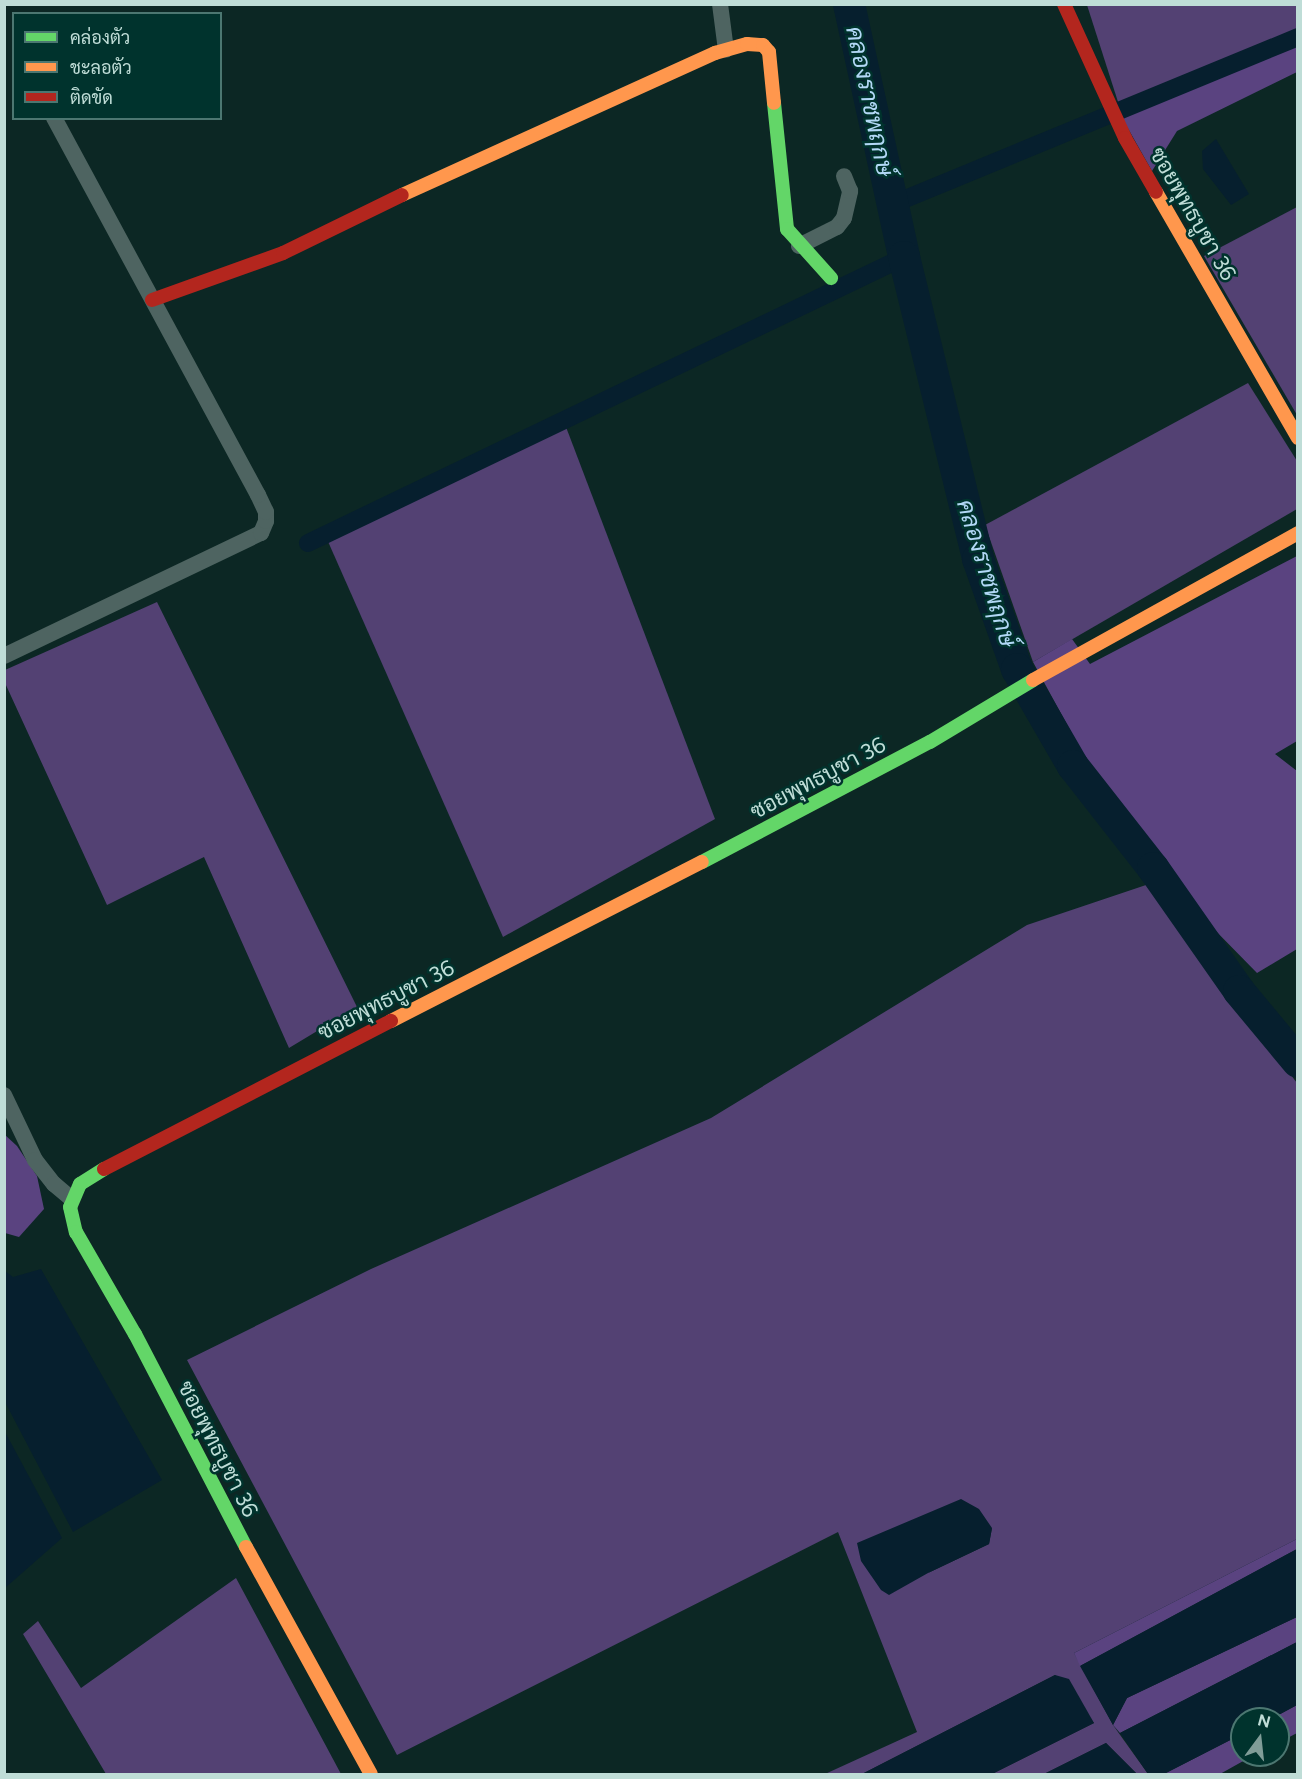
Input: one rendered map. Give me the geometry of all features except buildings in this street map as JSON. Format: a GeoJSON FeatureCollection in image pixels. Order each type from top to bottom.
{"type":"FeatureCollection","features":[{"type":"Feature","properties":{"kind":"street"},"geometry":{"type":"LineString","coordinates":[[720,4],[726,50]]}},
{"type":"Feature","properties":{"kind":"street","name":"ซอยพุทธบูชา 36"},"geometry":{"type":"LineString","coordinates":[[1064,4],[1125,138],[1298,438]]}},
{"type":"Feature","properties":{"kind":"street"},"geometry":{"type":"LineString","coordinates":[[152,300],[283,253],[418,187],[726,50],[747,44],[763,45],[769,52],[787,229],[799,246],[831,278]]}},
{"type":"Feature","properties":{"kind":"street"},"geometry":{"type":"LineString","coordinates":[[4,656],[261,533],[266,521],[266,512],[258,495],[55,120]]}},
{"type":"Feature","properties":{"kind":"street"},"geometry":{"type":"LineString","coordinates":[[799,246],[837,227],[844,218],[850,191],[844,176]]}},
{"type":"Feature","properties":{"kind":"street","name":"ซอยพุทธบูชา 36"},"geometry":{"type":"LineString","coordinates":[[370,1774],[234,1526],[135,1334],[76,1232],[71,1217],[72,1199],[80,1184],[118,1160],[773,826],[930,742],[1004,696],[1298,533]]}},
{"type":"Feature","properties":{"kind":"street"},"geometry":{"type":"LineString","coordinates":[[4,1095],[35,1160],[54,1184],[72,1199]]}},
{"type":"Feature","properties":{"kind":"shaded area"},"geometry":{"type":"Polygon","coordinates":[[[1087,5],[1297,5],[1297,29],[1119,105],[1087,5]]]}},
{"type":"Feature","properties":{"kind":"shaded area"},"geometry":{"type":"Polygon","coordinates":[[[1297,44],[1297,72],[1177,131],[1152,171],[1121,116],[1297,44]]]}},
{"type":"Feature","properties":{"kind":"shaded area"},"geometry":{"type":"Polygon","coordinates":[[[1297,207],[1297,415],[1204,256],[1297,207]]]}},
{"type":"Feature","properties":{"kind":"shaded area"},"geometry":{"type":"Polygon","coordinates":[[[1248,383],[1297,461],[1297,509],[1033,662],[985,525],[1248,383]]]}},
{"type":"Feature","properties":{"kind":"shaded area"},"geometry":{"type":"Polygon","coordinates":[[[566,427],[715,819],[503,937],[326,537],[566,427]]]}},
{"type":"Feature","properties":{"kind":"shaded area"},"geometry":{"type":"Polygon","coordinates":[[[1297,556],[1297,741],[1275,754],[1297,771],[1297,949],[1257,973],[1206,921],[1083,754],[1033,662],[1072,639],[1090,664],[1297,556]]]}},
{"type":"Feature","properties":{"kind":"shaded area"},"geometry":{"type":"Polygon","coordinates":[[[157,602],[357,1007],[289,1048],[204,857],[107,905],[5,683],[5,670],[157,602]]]}},
{"type":"Feature","properties":{"kind":"shaded area"},"geometry":{"type":"Polygon","coordinates":[[[1146,885],[1297,1083],[1297,1539],[1074,1653],[1113,1725],[1148,1774],[1137,1774],[1106,1743],[1044,1774],[992,1774],[1094,1723],[1055,1675],[862,1774],[825,1774],[917,1732],[838,1532],[397,1755],[187,1360],[371,1269],[711,1118],[1027,925],[1146,885]],[[992,1528],[928,1573],[989,1544],[992,1528]]]}},
{"type":"Feature","properties":{"kind":"shaded area"},"geometry":{"type":"Polygon","coordinates":[[[4,1134],[17,1146],[37,1176],[44,1209],[19,1237],[5,1233],[4,1134]]]}},
{"type":"Feature","properties":{"kind":"shaded area"},"geometry":{"type":"Polygon","coordinates":[[[1297,1539],[1297,1549],[1080,1666],[1074,1653],[1297,1539]]]}},
{"type":"Feature","properties":{"kind":"shaded area"},"geometry":{"type":"Polygon","coordinates":[[[236,1578],[341,1774],[106,1774],[23,1634],[38,1621],[81,1688],[236,1578]]]}},
{"type":"Feature","properties":{"kind":"shaded area"},"geometry":{"type":"Polygon","coordinates":[[[1297,1617],[1297,1642],[1120,1733],[1113,1725],[1127,1698],[1297,1617]]]}},
{"type":"Feature","properties":{"kind":"shaded area"},"geometry":{"type":"Polygon","coordinates":[[[1297,1705],[1297,1733],[1290,1737],[1290,1709],[1297,1705]]]}},
{"type":"Feature","properties":{"kind":"shaded area"},"geometry":{"type":"Polygon","coordinates":[[[1230,1740],[1230,1767],[1233,1767],[1220,1774],[1164,1774],[1230,1740]]]}},
{"type":"Feature","properties":{"kind":"water"},"geometry":{"type":"Polygon","coordinates":[[[1216,139],[1249,194],[1231,205],[1203,169],[1202,151],[1216,139]]]}},
{"type":"Feature","properties":{"kind":"water"},"geometry":{"type":"Polygon","coordinates":[[[41,1269],[162,1480],[73,1532],[5,1402],[5,1271],[13,1277],[41,1269]]]}},
{"type":"Feature","properties":{"kind":"water"},"geometry":{"type":"Polygon","coordinates":[[[4,1430],[62,1538],[5,1588],[4,1588],[4,1430]]]}},
{"type":"Feature","properties":{"kind":"water"},"geometry":{"type":"Polygon","coordinates":[[[961,1499],[979,1509],[992,1528],[989,1544],[928,1573],[889,1595],[881,1590],[861,1561],[857,1543],[961,1499]]]}},
{"type":"Feature","properties":{"kind":"water"},"geometry":{"type":"Polygon","coordinates":[[[1297,1549],[1297,1617],[1127,1698],[1113,1725],[1080,1666],[1297,1549]]]}},
{"type":"Feature","properties":{"kind":"water"},"geometry":{"type":"Polygon","coordinates":[[[1297,1642],[1297,1705],[1290,1709],[1230,1707],[1230,1740],[1164,1774],[1148,1774],[1120,1733],[1297,1642]]]}},
{"type":"Feature","properties":{"kind":"water"},"geometry":{"type":"Polygon","coordinates":[[[1055,1675],[1069,1679],[1094,1723],[992,1774],[862,1774],[1055,1675]]]}},
{"type":"Feature","properties":{"kind":"water"},"geometry":{"type":"Polygon","coordinates":[[[1106,1743],[1137,1774],[1044,1774],[1106,1743]]]}},
{"type":"Feature","properties":{"kind":"waterway","name":"คลองราชพฤกษ์"},"geometry":{"type":"LineString","coordinates":[[849,4],[904,257],[978,559],[1017,669],[1073,766],[1153,868],[1239,991],[1298,1062]]}},
{"type":"Feature","properties":{"kind":"waterway"},"geometry":{"type":"LineString","coordinates":[[893,204],[1298,37]]}},
{"type":"Feature","properties":{"kind":"waterway"},"geometry":{"type":"LineString","coordinates":[[308,543],[904,257]]}},
{"type":"Feature","properties":{"kind":"traffic: fast"},"geometry":{"type":"LineString","coordinates":[[774,103],[787,229],[831,278]]}},
{"type":"Feature","properties":{"kind":"traffic: fast"},"geometry":{"type":"LineString","coordinates":[[702,862],[930,742],[1033,680]]}},
{"type":"Feature","properties":{"kind":"traffic: fast"},"geometry":{"type":"LineString","coordinates":[[104,1169],[80,1184],[70,1207],[76,1232],[135,1334],[246,1547]]}},
{"type":"Feature","properties":{"kind":"traffic: slow"},"geometry":{"type":"LineString","coordinates":[[402,195],[715,53],[747,44],[763,45],[769,52],[774,103]]}},
{"type":"Feature","properties":{"kind":"traffic: slow"},"geometry":{"type":"LineString","coordinates":[[1156,192],[1298,438]]}},
{"type":"Feature","properties":{"kind":"traffic: slow"},"geometry":{"type":"LineString","coordinates":[[1033,680],[1298,533]]}},
{"type":"Feature","properties":{"kind":"traffic: slow"},"geometry":{"type":"LineString","coordinates":[[391,1021],[702,862]]}},
{"type":"Feature","properties":{"kind":"traffic: slow"},"geometry":{"type":"LineString","coordinates":[[246,1547],[371,1774]]}},
{"type":"Feature","properties":{"kind":"traffic: jam"},"geometry":{"type":"LineString","coordinates":[[1064,4],[1125,138],[1156,192]]}},
{"type":"Feature","properties":{"kind":"traffic: jam"},"geometry":{"type":"LineString","coordinates":[[152,300],[283,253],[402,195]]}},
{"type":"Feature","properties":{"kind":"traffic: jam"},"geometry":{"type":"LineString","coordinates":[[104,1169],[391,1021]]}}]}
